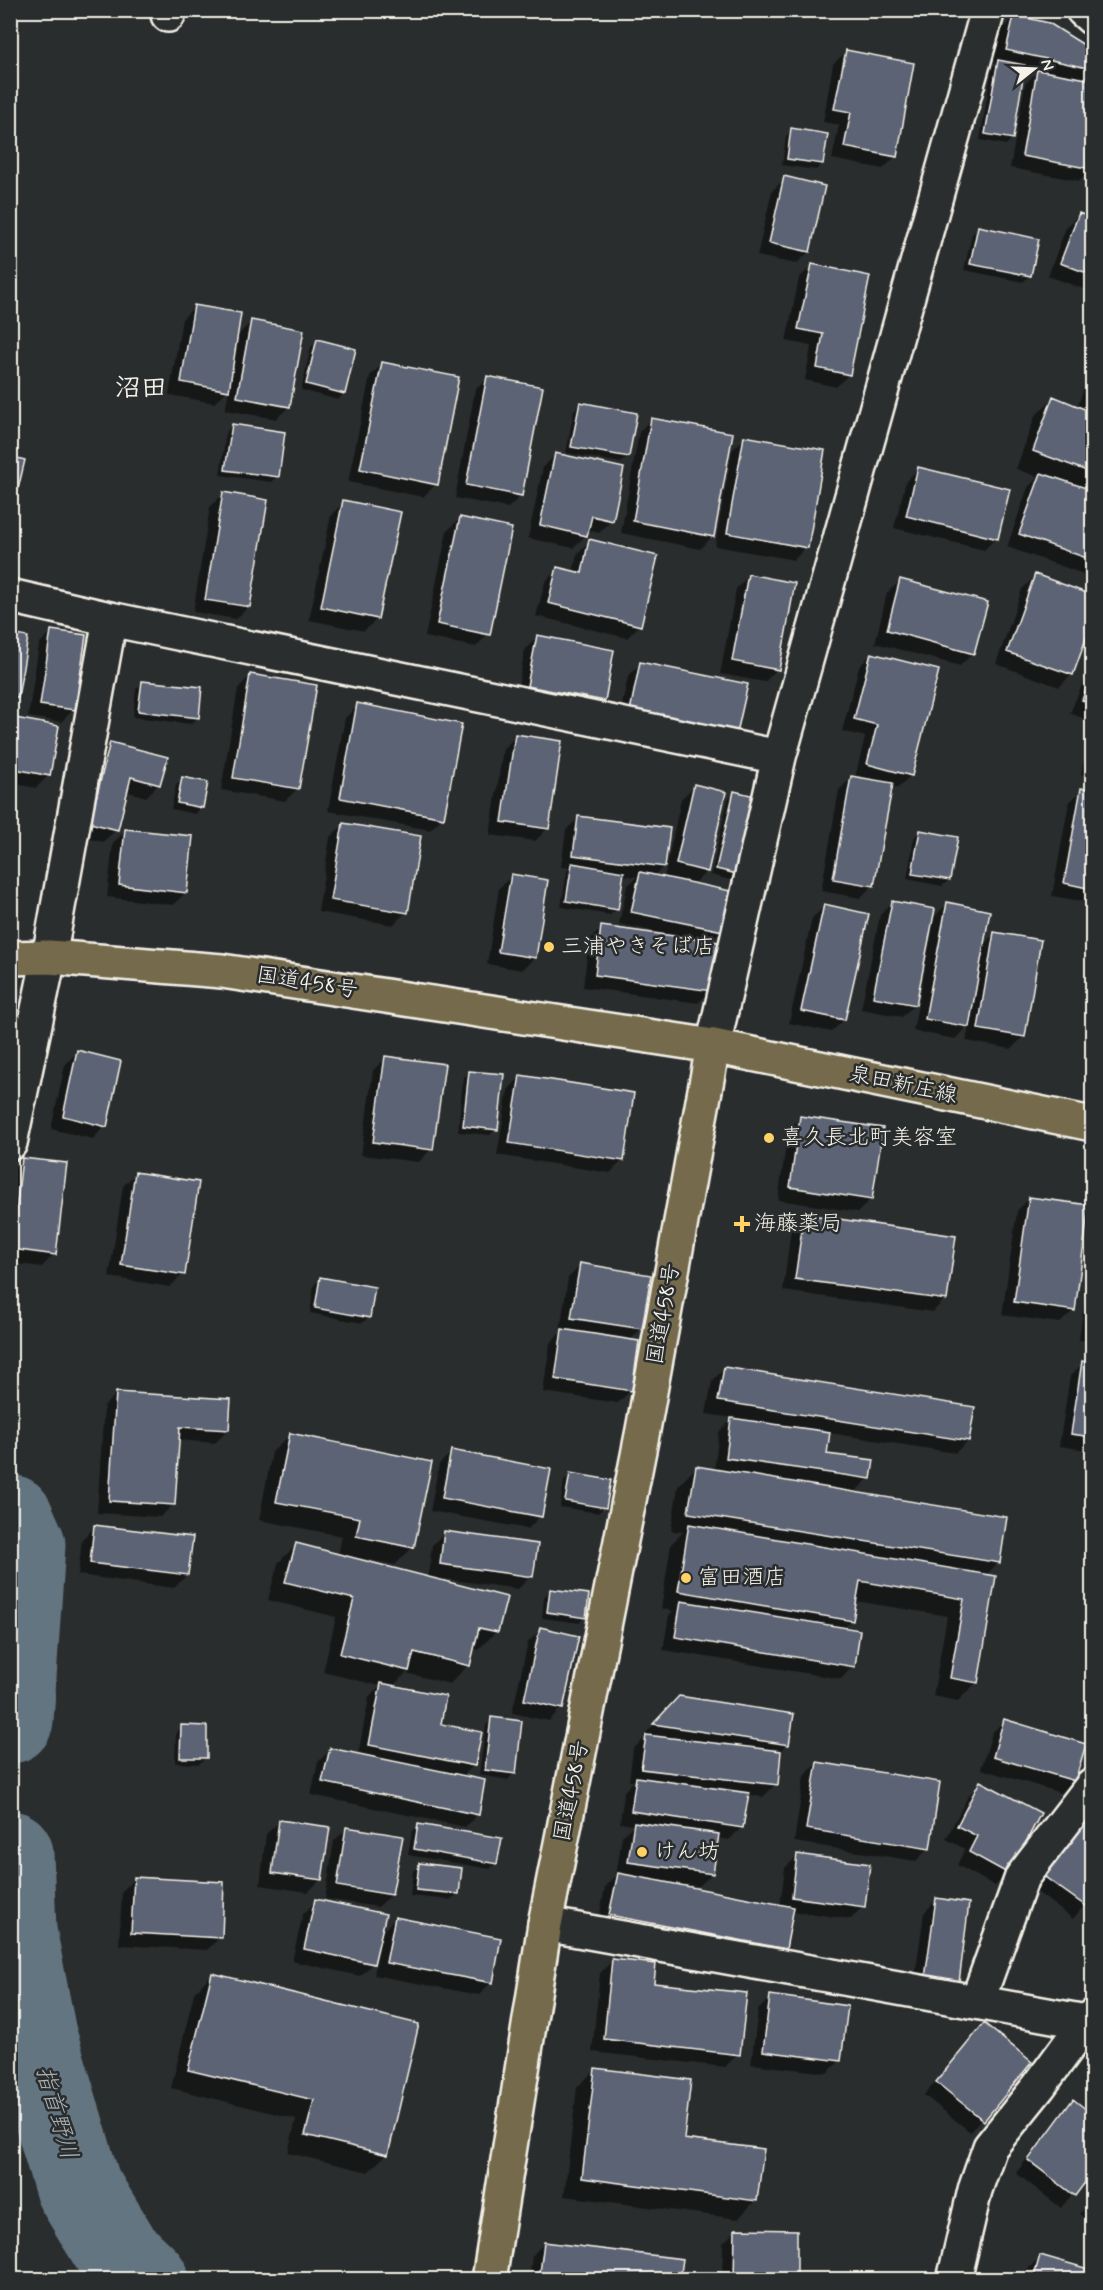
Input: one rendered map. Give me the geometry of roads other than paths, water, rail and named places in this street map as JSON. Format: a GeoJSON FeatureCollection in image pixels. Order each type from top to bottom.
{"type":"FeatureCollection","features":[{"type":"Feature","properties":{"kind":"main road","name":"国道458号"},"geometry":{"type":"LineString","coordinates":[[10,958],[49,957],[222,970],[713,1046],[634,1476],[545,1924],[489,2280]]}},
{"type":"Feature","properties":{"kind":"main road","name":"泉田新庄線"},"geometry":{"type":"LineString","coordinates":[[713,1046],[1092,1124]]}},
{"type":"Feature","properties":{"kind":"street"},"geometry":{"type":"LineString","coordinates":[[713,1046],[779,757],[988,10]]}},
{"type":"Feature","properties":{"kind":"street"},"geometry":{"type":"LineString","coordinates":[[1083,10],[1092,18]]}},
{"type":"Feature","properties":{"kind":"street"},"geometry":{"type":"LineString","coordinates":[[10,596],[110,619],[779,757]]}},
{"type":"Feature","properties":{"kind":"street"},"geometry":{"type":"LineString","coordinates":[[10,1143],[49,957],[110,619]]}},
{"type":"Feature","properties":{"kind":"street"},"geometry":{"type":"LineString","coordinates":[[977,2002],[1023,1877],[1092,1786]]}},
{"type":"Feature","properties":{"kind":"street"},"geometry":{"type":"LineString","coordinates":[[545,1924],[1089,2020],[990,2147],[975,2190],[954,2280]]}},
{"type":"Feature","properties":{"kind":"waterway","name":"指首野川"},"geometry":{"type":"LineString","coordinates":[[10,1518],[22,1545],[10,1720]]}},
{"type":"Feature","properties":{"kind":"waterway","name":"指首野川"},"geometry":{"type":"LineString","coordinates":[[10,1854],[13,1931],[33,2035],[78,2187],[119,2255],[145,2280]]}},
{"type":"Feature","properties":{"kind":"place","name":"三浦やきそば店"},"geometry":{"type":"Point","coordinates":[549,947]}},
{"type":"Feature","properties":{"kind":"place","name":"喜久長北町美容室"},"geometry":{"type":"Point","coordinates":[769,1138]}},
{"type":"Feature","properties":{"kind":"place","name":"海藤薬局"},"geometry":{"type":"Point","coordinates":[742,1224]}},
{"type":"Feature","properties":{"kind":"place","name":"富田酒店"},"geometry":{"type":"Point","coordinates":[686,1578]}},
{"type":"Feature","properties":{"kind":"place","name":"けん坊"},"geometry":{"type":"Point","coordinates":[642,1852]}},
{"type":"Feature","properties":{"kind":"district","name":"沼田"},"geometry":{"type":"Point","coordinates":[141,389]}}]}
